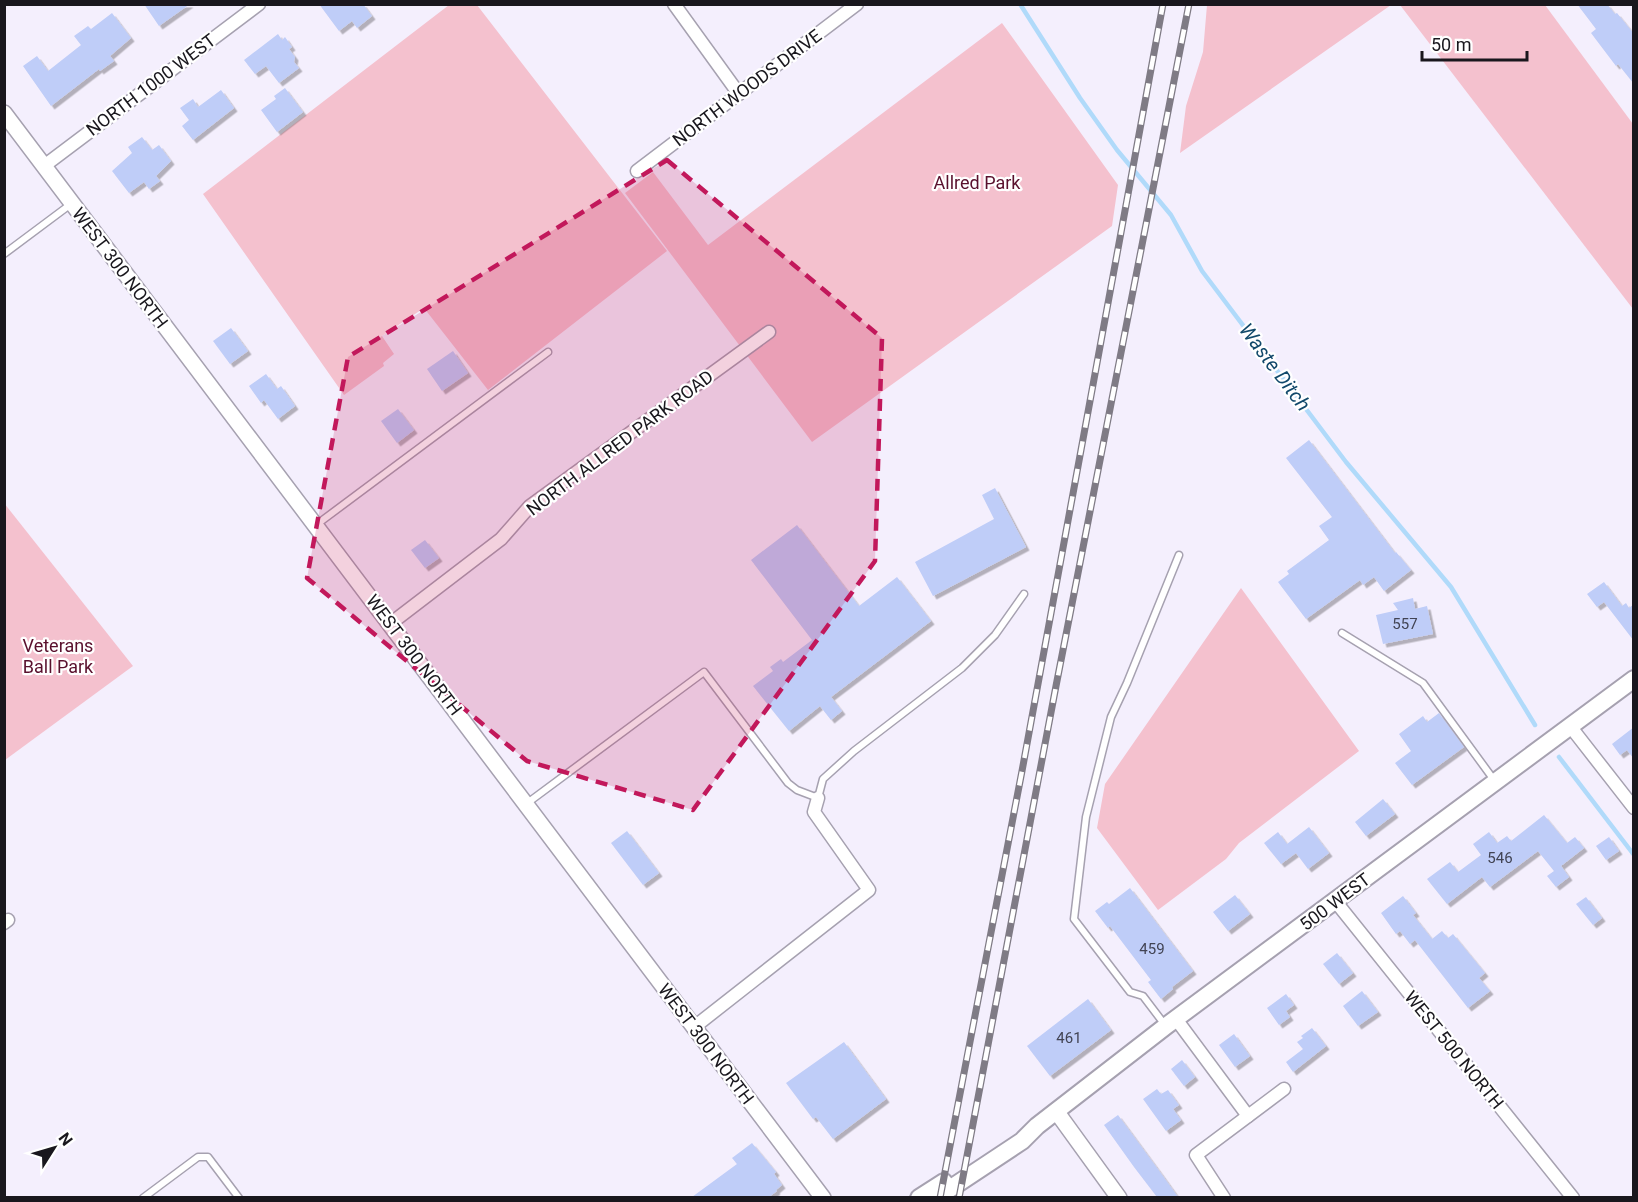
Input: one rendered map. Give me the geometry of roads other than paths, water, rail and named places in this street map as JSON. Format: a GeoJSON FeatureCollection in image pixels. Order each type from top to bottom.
{"type":"FeatureCollection","features":[{"type":"Feature","properties":{"kind":"main road","name":"500 WEST"},"geometry":{"type":"LineString","coordinates":[[936,1197],[1022,1141],[1037,1126],[1171,1022],[1634,679]]}},
{"type":"Feature","properties":{"kind":"main road","name":"500 WEST"},"geometry":{"type":"LineString","coordinates":[[920,1197],[1016,1134],[1037,1126]]}},
{"type":"Feature","properties":{"kind":"street","name":"NORTH 1000 WEST"},"geometry":{"type":"LineString","coordinates":[[44,166],[259,4]]}},
{"type":"Feature","properties":{"kind":"street"},"geometry":{"type":"LineString","coordinates":[[674,4],[739,94]]}},
{"type":"Feature","properties":{"kind":"street","name":"NORTH WOODS DRIVE"},"geometry":{"type":"LineString","coordinates":[[637,171],[856,4]]}},
{"type":"Feature","properties":{"kind":"street","name":"WEST 300 NORTH"},"geometry":{"type":"LineString","coordinates":[[4,113],[819,1196]]}},
{"type":"Feature","properties":{"kind":"street","name":"NORTH ALLRED PARK ROAD"},"geometry":{"type":"LineString","coordinates":[[390,624],[501,539],[530,506],[769,332]]}},
{"type":"Feature","properties":{"kind":"street"},"geometry":{"type":"LineString","coordinates":[[1570,726],[1634,808]]}},
{"type":"Feature","properties":{"kind":"street"},"geometry":{"type":"LineString","coordinates":[[693,1028],[869,890],[814,812],[818,798]]}},
{"type":"Feature","properties":{"kind":"street","name":"WEST 500 NORTH"},"geometry":{"type":"LineString","coordinates":[[1336,902],[1573,1197]]}},
{"type":"Feature","properties":{"kind":"street"},"geometry":{"type":"LineString","coordinates":[[1171,1022],[1248,1116]]}},
{"type":"Feature","properties":{"kind":"street"},"geometry":{"type":"LineString","coordinates":[[1224,1197],[1196,1155],[1284,1089]]}},
{"type":"Feature","properties":{"kind":"street"},"geometry":{"type":"LineString","coordinates":[[1056,1111],[1119,1197]]}},
{"type":"Feature","properties":{"kind":"lane"},"geometry":{"type":"LineString","coordinates":[[4,254],[72,203]]}},
{"type":"Feature","properties":{"kind":"lane"},"geometry":{"type":"LineString","coordinates":[[316,525],[548,352]]}},
{"type":"Feature","properties":{"kind":"lane"},"geometry":{"type":"LineString","coordinates":[[1171,1022],[1143,996],[1130,992],[1074,919],[1086,817],[1111,717],[1179,555]]}},
{"type":"Feature","properties":{"kind":"lane"},"geometry":{"type":"LineString","coordinates":[[526,804],[704,672],[788,783],[797,790],[818,798],[823,779],[854,751],[962,668],[994,635],[1024,594]]}},
{"type":"Feature","properties":{"kind":"lane"},"geometry":{"type":"LineString","coordinates":[[1342,633],[1423,683],[1495,782]]}},
{"type":"Feature","properties":{"kind":"lane"},"geometry":{"type":"LineString","coordinates":[[143,1197],[198,1157],[208,1157],[239,1197]]}},
{"type":"Feature","properties":{"kind":"waterway","name":"Waste Ditch"},"geometry":{"type":"LineString","coordinates":[[1020,4],[1080,98],[1117,150],[1171,215],[1202,271],[1346,462],[1451,587],[1535,725]]}},
{"type":"Feature","properties":{"kind":"waterway","name":"Waste Ditch"},"geometry":{"type":"LineString","coordinates":[[1559,757],[1634,855]]}},
{"type":"Feature","properties":{"kind":"railway"},"geometry":{"type":"LineString","coordinates":[[940,1198],[1022,771],[1163,4]]}},
{"type":"Feature","properties":{"kind":"railway"},"geometry":{"type":"LineString","coordinates":[[959,1198],[1189,4]]}},
{"type":"Feature","properties":{"kind":"park label","name":"Allred Park"},"geometry":{"type":"Point","coordinates":[977,183]}},
{"type":"Feature","properties":{"kind":"park label","name":"Veterans Ball Park"},"geometry":{"type":"Point","coordinates":[58,656]}}]}
